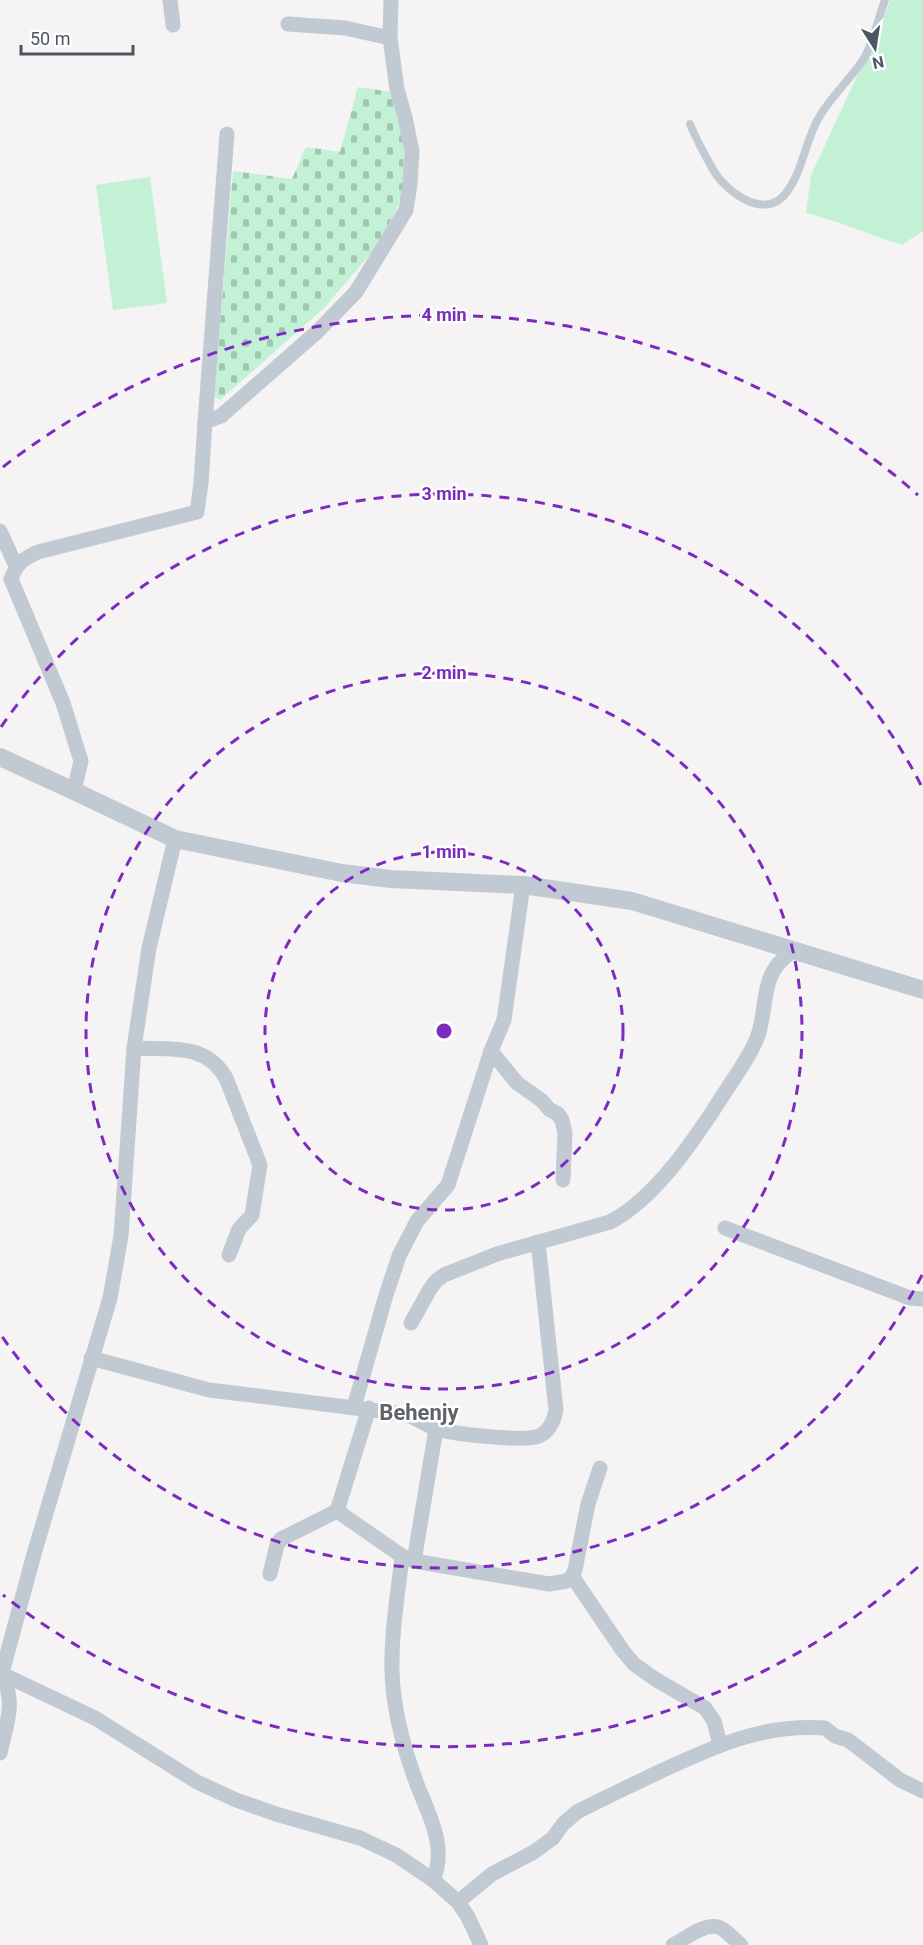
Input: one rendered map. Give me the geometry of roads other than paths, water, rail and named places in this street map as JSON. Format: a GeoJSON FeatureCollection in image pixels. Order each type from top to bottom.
{"type":"FeatureCollection","features":[{"type":"Feature","properties":{"kind":"street"},"geometry":{"type":"LineString","coordinates":[[170,0],[173,26]]}},
{"type":"Feature","properties":{"kind":"street"},"geometry":{"type":"LineString","coordinates":[[205,422],[221,416],[317,332],[356,292],[406,210],[412,151],[397,89],[390,38],[391,0]]}},
{"type":"Feature","properties":{"kind":"street"},"geometry":{"type":"LineString","coordinates":[[288,24],[345,28],[390,38]]}},
{"type":"Feature","properties":{"kind":"street"},"geometry":{"type":"LineString","coordinates":[[74,790],[81,761],[63,703],[11,579],[16,566],[22,560],[38,552],[197,512],[226,134]]}},
{"type":"Feature","properties":{"kind":"street"},"geometry":{"type":"LineString","coordinates":[[0,531],[16,566]]}},
{"type":"Feature","properties":{"kind":"street"},"geometry":{"type":"LineString","coordinates":[[0,757],[175,839],[342,873],[391,879],[524,885],[632,901],[923,990]]}},
{"type":"Feature","properties":{"kind":"street"},"geometry":{"type":"LineString","coordinates":[[0,1753],[11,1700],[9,1688],[1,1673],[110,1298],[121,1236],[134,1048],[149,948],[175,839]]}},
{"type":"Feature","properties":{"kind":"street"},"geometry":{"type":"LineString","coordinates":[[270,1574],[277,1545],[281,1539],[337,1511],[386,1295],[399,1256],[417,1221],[448,1185],[491,1051],[504,1020],[524,885]]}},
{"type":"Feature","properties":{"kind":"street"},"geometry":{"type":"LineString","coordinates":[[411,1323],[436,1281],[444,1275],[476,1261],[610,1222],[624,1215],[656,1186],[714,1109],[750,1054],[758,1035],[770,977],[776,966],[792,951]]}},
{"type":"Feature","properties":{"kind":"street"},"geometry":{"type":"LineString","coordinates":[[134,1048],[202,1053],[219,1066],[226,1077],[260,1165],[252,1215],[239,1229],[229,1255]]}},
{"type":"Feature","properties":{"kind":"street"},"geometry":{"type":"LineString","coordinates":[[491,1051],[517,1083],[541,1100],[562,1120],[565,1133],[563,1180]]}},
{"type":"Feature","properties":{"kind":"street"},"geometry":{"type":"LineString","coordinates":[[725,1228],[910,1298],[923,1299]]}},
{"type":"Feature","properties":{"kind":"street"},"geometry":{"type":"LineString","coordinates":[[92,1358],[209,1390],[362,1407],[414,1417],[436,1429],[461,1433],[525,1438],[538,1436],[548,1430],[554,1421],[556,1410],[538,1242]]}},
{"type":"Feature","properties":{"kind":"street"},"geometry":{"type":"LineString","coordinates":[[433,1880],[438,1868],[436,1838],[432,1819],[406,1752],[396,1710],[393,1681],[394,1626],[436,1429]]}},
{"type":"Feature","properties":{"kind":"street"},"geometry":{"type":"LineString","coordinates":[[337,1511],[408,1558],[549,1584],[567,1581],[575,1570],[588,1504],[600,1468]]}},
{"type":"Feature","properties":{"kind":"street"},"geometry":{"type":"LineString","coordinates":[[572,1576],[622,1651],[634,1664],[711,1714],[720,1744]]}},
{"type":"Feature","properties":{"kind":"street"},"geometry":{"type":"LineString","coordinates":[[1,1673],[95,1718],[196,1782],[266,1811],[360,1838],[396,1855],[433,1880],[458,1902],[481,1945]]}},
{"type":"Feature","properties":{"kind":"street"},"geometry":{"type":"LineString","coordinates":[[458,1902],[492,1874],[534,1852],[553,1838],[563,1824],[577,1812],[720,1744],[761,1732],[796,1727],[825,1728],[835,1737],[848,1740],[900,1780],[923,1791]]}},
{"type":"Feature","properties":{"kind":"street"},"geometry":{"type":"LineString","coordinates":[[673,1945],[711,1927],[719,1927],[741,1945]]}},
{"type":"Feature","properties":{"kind":"lane"},"geometry":{"type":"LineString","coordinates":[[690,124],[715,173],[728,188],[748,202],[764,205],[780,200],[788,192],[798,172],[820,116],[864,58],[885,0]]}},
{"type":"Feature","properties":{"kind":"district","name":"Behenjy"},"geometry":{"type":"Point","coordinates":[419,1412]}}]}
